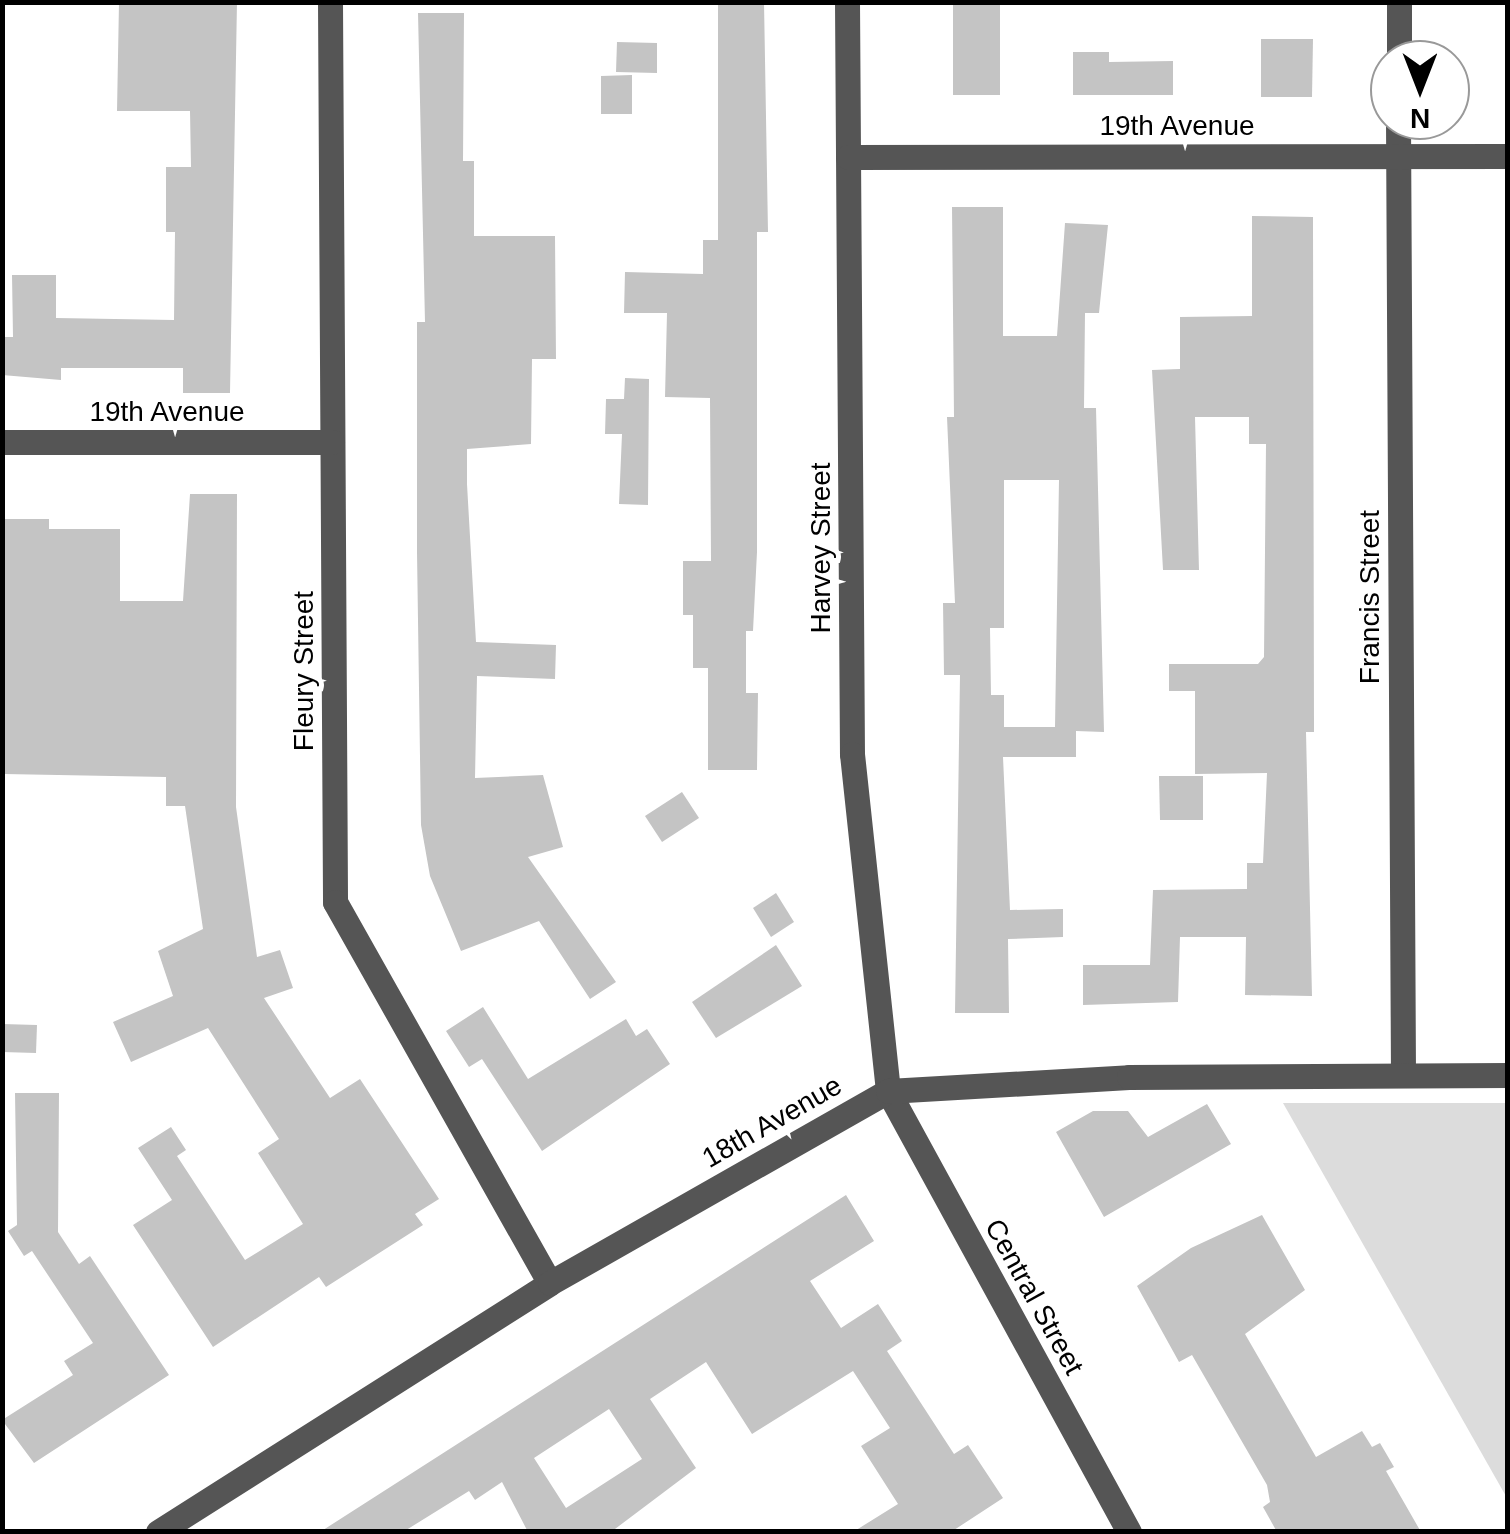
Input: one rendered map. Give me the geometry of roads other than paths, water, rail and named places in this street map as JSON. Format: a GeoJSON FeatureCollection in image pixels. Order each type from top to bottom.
{"type":"FeatureCollection","features":[{"type":"Feature","properties":{"kind":"street","name":"Fleury Street"},"geometry":{"type":"LineString","coordinates":[[330,2],[335,902],[550,1283]]}},
{"type":"Feature","properties":{"kind":"street","name":"Harvey Street"},"geometry":{"type":"LineString","coordinates":[[847,2],[852,754],[888,1090]]}},
{"type":"Feature","properties":{"kind":"street"},"geometry":{"type":"LineString","coordinates":[[1398,40],[1399,2]]}},
{"type":"Feature","properties":{"kind":"street","name":"Francis Street"},"geometry":{"type":"LineString","coordinates":[[1398,140],[1403,1073]]}},
{"type":"Feature","properties":{"kind":"street","name":"19th Avenue"},"geometry":{"type":"LineString","coordinates":[[848,157],[1508,156]]}},
{"type":"Feature","properties":{"kind":"street","name":"19th Avenue"},"geometry":{"type":"LineString","coordinates":[[2,442],[332,442]]}},
{"type":"Feature","properties":{"kind":"street","name":"18th Avenue"},"geometry":{"type":"LineString","coordinates":[[158,1532],[550,1283],[888,1090],[1403,1073],[1508,1075]]}},
{"type":"Feature","properties":{"kind":"street","name":"Central Street"},"geometry":{"type":"LineString","coordinates":[[888,1090],[1121,1528]]}}]}
